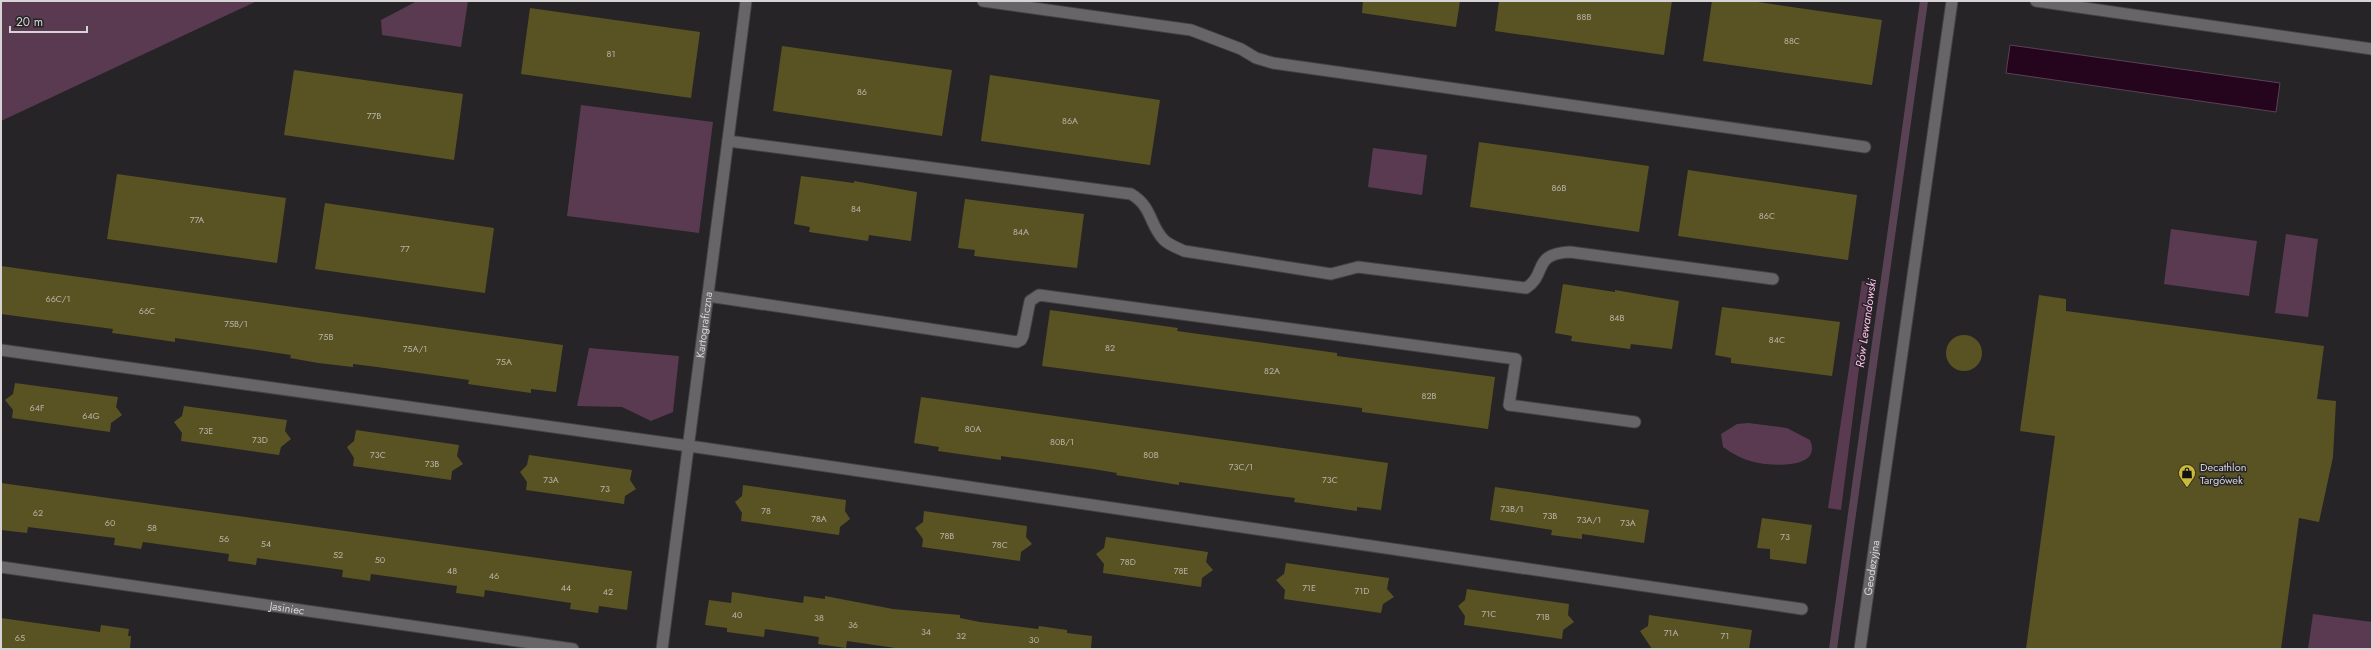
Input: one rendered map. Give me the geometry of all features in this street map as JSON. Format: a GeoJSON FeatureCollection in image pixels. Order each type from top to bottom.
{"type":"FeatureCollection","features":[{"type":"Feature","properties":{"kind":"street","name":"Kartograficzna"},"geometry":{"type":"LineString","coordinates":[[662,649],[746,1]]}},
{"type":"Feature","properties":{"kind":"street"},"geometry":{"type":"LineString","coordinates":[[983,1],[1191,30],[1241,49],[1256,58],[1273,63],[1865,147]]}},
{"type":"Feature","properties":{"kind":"street","name":"Geodezyjna"},"geometry":{"type":"LineString","coordinates":[[1860,649],[1952,1]]}},
{"type":"Feature","properties":{"kind":"street"},"geometry":{"type":"LineString","coordinates":[[2036,1],[2372,49]]}},
{"type":"Feature","properties":{"kind":"street"},"geometry":{"type":"LineString","coordinates":[[728,141],[1131,194],[1141,200],[1148,209],[1164,240],[1184,251],[1331,274],[1358,267],[1526,288],[1531,285],[1541,262],[1556,252],[1570,252],[1773,280]]}},
{"type":"Feature","properties":{"kind":"street"},"geometry":{"type":"LineString","coordinates":[[708,296],[1017,342],[1021,340],[1023,336],[1027,307],[1030,301],[1040,295],[1283,326],[1516,359],[1509,405],[1635,422]]}},
{"type":"Feature","properties":{"kind":"street"},"geometry":{"type":"LineString","coordinates":[[1,350],[689,446],[1802,609]]}},
{"type":"Feature","properties":{"kind":"street","name":"Jasiniec"},"geometry":{"type":"LineString","coordinates":[[1,567],[573,649]]}},
{"type":"Feature","properties":{"kind":"shaded area"},"geometry":{"type":"Polygon","coordinates":[[[1,1],[257,1],[1,121],[1,1]]]}},
{"type":"Feature","properties":{"kind":"shaded area"},"geometry":{"type":"Polygon","coordinates":[[[417,1],[468,1],[461,47],[382,35],[381,20],[417,1]]]}},
{"type":"Feature","properties":{"kind":"shaded area"},"geometry":{"type":"Polygon","coordinates":[[[2010,45],[2280,83],[2276,112],[2006,73],[2010,45]]]}},
{"type":"Feature","properties":{"kind":"shaded area"},"geometry":{"type":"Polygon","coordinates":[[[581,105],[713,122],[699,233],[567,216],[581,105]]]}},
{"type":"Feature","properties":{"kind":"shaded area"},"geometry":{"type":"Polygon","coordinates":[[[1373,148],[1427,155],[1422,195],[1368,187],[1373,148]]]}},
{"type":"Feature","properties":{"kind":"shaded area"},"geometry":{"type":"Polygon","coordinates":[[[2171,229],[2257,241],[2249,296],[2164,284],[2171,229]]]}},
{"type":"Feature","properties":{"kind":"shaded area"},"geometry":{"type":"Polygon","coordinates":[[[2286,234],[2318,239],[2308,317],[2275,313],[2286,234]]]}},
{"type":"Feature","properties":{"kind":"shaded area"},"geometry":{"type":"Polygon","coordinates":[[[1862,281],[1870,282],[1841,510],[1828,508],[1862,281]]]}},
{"type":"Feature","properties":{"kind":"shaded area"},"geometry":{"type":"Polygon","coordinates":[[[589,348],[679,356],[673,412],[651,421],[622,407],[577,406],[589,348]]]}},
{"type":"Feature","properties":{"kind":"shaded area"},"geometry":{"type":"Polygon","coordinates":[[[1748,423],[1787,428],[1810,440],[1812,450],[1809,457],[1793,464],[1782,465],[1762,463],[1742,458],[1723,447],[1721,434],[1737,424],[1748,423]]]}},
{"type":"Feature","properties":{"kind":"shaded area"},"geometry":{"type":"Polygon","coordinates":[[[2313,614],[2372,622],[2372,649],[2308,649],[2313,614]]]}},
{"type":"Feature","properties":{"kind":"building"},"geometry":{"type":"Polygon","coordinates":[[[1363,1],[1460,1],[1456,27],[1362,13],[1363,1]]]}},
{"type":"Feature","properties":{"kind":"building"},"geometry":{"type":"Polygon","coordinates":[[[1499,1],[1672,1],[1664,55],[1495,31],[1499,1]]]}},
{"type":"Feature","properties":{"kind":"building"},"geometry":{"type":"Polygon","coordinates":[[[1712,1],[1751,1],[1882,20],[1872,85],[1703,61],[1712,1]]]}},
{"type":"Feature","properties":{"kind":"building"},"geometry":{"type":"Polygon","coordinates":[[[530,8],[700,32],[691,98],[521,74],[530,8]]]}},
{"type":"Feature","properties":{"kind":"building"},"geometry":{"type":"Polygon","coordinates":[[[782,46],[952,70],[942,136],[773,111],[782,46]]]}},
{"type":"Feature","properties":{"kind":"building"},"geometry":{"type":"Polygon","coordinates":[[[294,70],[463,94],[454,160],[284,135],[294,70]]]}},
{"type":"Feature","properties":{"kind":"building"},"geometry":{"type":"Polygon","coordinates":[[[990,75],[1160,100],[1150,165],[981,141],[990,75]]]}},
{"type":"Feature","properties":{"kind":"building"},"geometry":{"type":"Polygon","coordinates":[[[1479,142],[1649,166],[1639,232],[1470,207],[1479,142]]]}},
{"type":"Feature","properties":{"kind":"building"},"geometry":{"type":"Polygon","coordinates":[[[1688,170],[1857,195],[1848,260],[1678,236],[1688,170]]]}},
{"type":"Feature","properties":{"kind":"building"},"geometry":{"type":"Polygon","coordinates":[[[117,174],[286,198],[277,263],[107,239],[117,174]]]}},
{"type":"Feature","properties":{"kind":"building"},"geometry":{"type":"Polygon","coordinates":[[[801,176],[854,183],[854,181],[917,192],[911,241],[869,235],[868,241],[809,232],[810,227],[794,224],[801,176]]]}},
{"type":"Feature","properties":{"kind":"building"},"geometry":{"type":"Polygon","coordinates":[[[965,199],[1084,214],[1077,268],[974,256],[975,250],[958,248],[965,199]]]}},
{"type":"Feature","properties":{"kind":"building"},"geometry":{"type":"Polygon","coordinates":[[[325,203],[494,228],[485,293],[315,269],[325,203]]]}},
{"type":"Feature","properties":{"kind":"building"},"geometry":{"type":"Polygon","coordinates":[[[1,266],[563,345],[556,392],[531,389],[531,393],[468,384],[469,380],[353,364],[353,367],[318,363],[290,358],[291,355],[175,338],[175,342],[112,333],[113,329],[1,314],[1,266]]]}},
{"type":"Feature","properties":{"kind":"building"},"geometry":{"type":"Polygon","coordinates":[[[1563,284],[1615,292],[1615,290],[1679,301],[1672,349],[1631,344],[1630,349],[1571,341],[1572,336],[1555,333],[1563,284]]]}},
{"type":"Feature","properties":{"kind":"building","name":"Decathlon Targówek"},"geometry":{"type":"Polygon","coordinates":[[[2039,295],[2066,299],[2066,311],[2324,346],[2317,399],[2336,401],[2333,457],[2319,522],[2299,518],[2281,649],[2026,649],[2055,436],[2020,431],[2039,295]]]}},
{"type":"Feature","properties":{"kind":"building"},"geometry":{"type":"Polygon","coordinates":[[[1722,307],[1840,322],[1832,376],[1731,363],[1731,358],[1715,355],[1722,307]]]}},
{"type":"Feature","properties":{"kind":"building"},"geometry":{"type":"Polygon","coordinates":[[[1050,310],[1178,328],[1177,331],[1337,353],[1337,356],[1495,377],[1488,429],[1362,412],[1362,408],[1042,366],[1050,310]]]}},
{"type":"Feature","properties":{"kind":"building"},"geometry":{"type":"Polygon","coordinates":[[[1967,335],[1977,340],[1981,346],[1981,360],[1977,366],[1971,370],[1961,371],[1951,366],[1947,360],[1946,350],[1951,340],[1957,336],[1967,335]]]}},
{"type":"Feature","properties":{"kind":"building"},"geometry":{"type":"Polygon","coordinates":[[[15,383],[118,397],[116,407],[122,415],[111,423],[110,432],[12,418],[13,410],[5,400],[13,394],[15,383]]]}},
{"type":"Feature","properties":{"kind":"building"},"geometry":{"type":"Polygon","coordinates":[[[921,397],[1388,463],[1381,510],[1357,507],[1357,511],[1294,502],[1295,498],[1179,482],[1179,485],[1116,475],[1117,473],[1093,469],[1001,456],[1001,460],[938,451],[939,447],[914,443],[921,397]]]}},
{"type":"Feature","properties":{"kind":"building"},"geometry":{"type":"Polygon","coordinates":[[[184,406],[287,420],[285,431],[291,439],[281,447],[279,455],[181,441],[182,433],[174,422],[182,416],[184,406]]]}},
{"type":"Feature","properties":{"kind":"building"},"geometry":{"type":"Polygon","coordinates":[[[356,430],[459,445],[457,456],[463,464],[452,471],[451,480],[353,466],[354,458],[347,447],[354,441],[356,430]]]}},
{"type":"Feature","properties":{"kind":"building"},"geometry":{"type":"Polygon","coordinates":[[[529,455],[632,470],[630,480],[636,489],[625,496],[624,504],[526,490],[527,482],[520,472],[527,465],[529,455]]]}},
{"type":"Feature","properties":{"kind":"building"},"geometry":{"type":"Polygon","coordinates":[[[1,483],[632,571],[627,610],[599,606],[598,613],[570,609],[571,603],[485,590],[484,597],[456,593],[457,586],[371,574],[370,581],[342,577],[343,570],[257,558],[256,565],[228,561],[229,554],[143,542],[141,549],[114,545],[115,538],[28,527],[27,533],[1,530],[1,483]]]}},
{"type":"Feature","properties":{"kind":"building"},"geometry":{"type":"Polygon","coordinates":[[[743,485],[846,500],[845,511],[850,519],[840,527],[839,535],[741,521],[742,513],[735,502],[742,496],[743,485]]]}},
{"type":"Feature","properties":{"kind":"building"},"geometry":{"type":"Polygon","coordinates":[[[1495,487],[1649,510],[1644,543],[1582,534],[1582,539],[1551,535],[1552,530],[1490,520],[1495,487]]]}},
{"type":"Feature","properties":{"kind":"building"},"geometry":{"type":"Polygon","coordinates":[[[924,511],[1027,526],[1026,537],[1032,544],[1021,552],[1020,561],[922,547],[923,539],[915,528],[923,522],[924,511]]]}},
{"type":"Feature","properties":{"kind":"building"},"geometry":{"type":"Polygon","coordinates":[[[1762,518],[1812,525],[1806,564],[1770,559],[1770,549],[1757,548],[1762,518]]]}},
{"type":"Feature","properties":{"kind":"building"},"geometry":{"type":"Polygon","coordinates":[[[1106,537],[1208,552],[1206,562],[1213,570],[1202,578],[1201,587],[1103,573],[1104,564],[1096,554],[1104,548],[1106,537]]]}},
{"type":"Feature","properties":{"kind":"building"},"geometry":{"type":"Polygon","coordinates":[[[1286,563],[1389,578],[1387,589],[1394,597],[1383,604],[1381,613],[1284,599],[1285,590],[1276,580],[1284,574],[1286,563]]]}},
{"type":"Feature","properties":{"kind":"building"},"geometry":{"type":"Polygon","coordinates":[[[1467,589],[1569,604],[1568,615],[1574,622],[1563,630],[1562,639],[1464,625],[1465,616],[1458,606],[1465,600],[1467,589]]]}},
{"type":"Feature","properties":{"kind":"building"},"geometry":{"type":"Polygon","coordinates":[[[732,592],[803,603],[804,596],[825,599],[825,596],[893,609],[960,615],[960,618],[980,622],[1038,629],[1039,626],[1067,630],[1067,633],[1092,636],[1091,649],[902,649],[847,641],[846,648],[818,644],[819,637],[765,629],[764,637],[727,632],[727,628],[705,625],[709,600],[731,603],[732,592]]]}},
{"type":"Feature","properties":{"kind":"building"},"geometry":{"type":"Polygon","coordinates":[[[1649,615],[1752,630],[1749,649],[1652,649],[1640,631],[1648,626],[1649,615]]]}},
{"type":"Feature","properties":{"kind":"building"},"geometry":{"type":"Polygon","coordinates":[[[1,618],[100,632],[101,625],[129,629],[128,636],[131,636],[130,649],[1,649],[1,618]]]}},
{"type":"Feature","properties":{"kind":"waterway","name":"Rów Lewandowski"},"geometry":{"type":"LineString","coordinates":[[1833,649],[1924,1]]}},
{"type":"Feature","properties":{"kind":"place","name":"Decathlon Targówek"},"geometry":{"type":"Point","coordinates":[2187,488]}}]}
